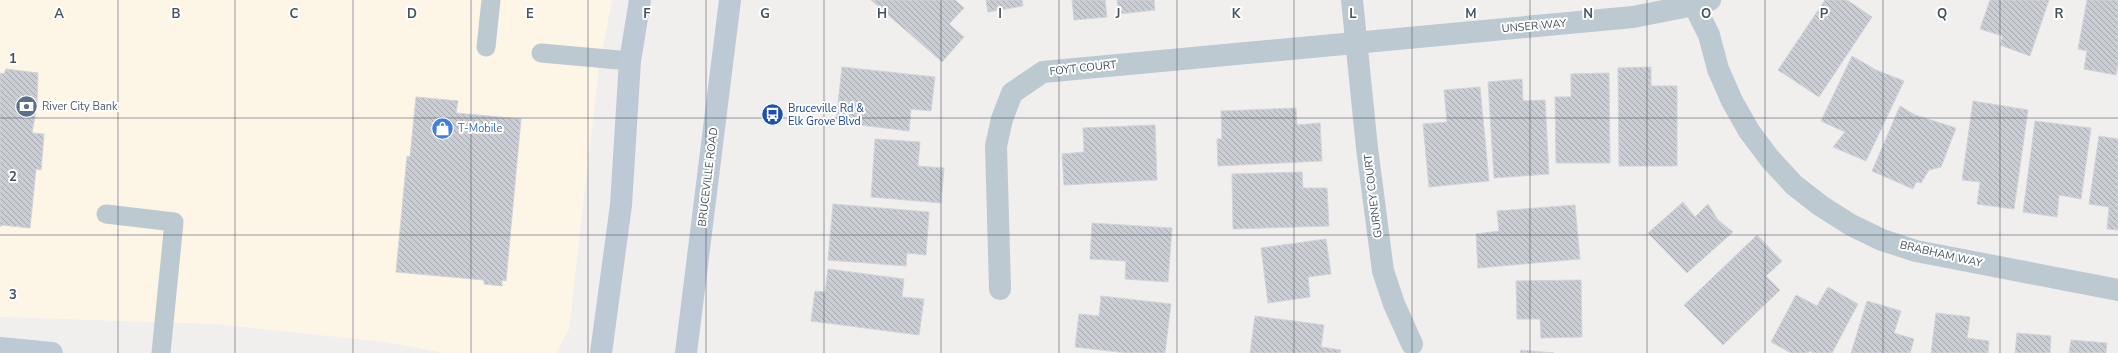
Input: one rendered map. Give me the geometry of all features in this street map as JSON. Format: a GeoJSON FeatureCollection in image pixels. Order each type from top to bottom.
{"type":"FeatureCollection","features":[{"type":"Feature","properties":{"kind":"main road"},"geometry":{"type":"LineString","coordinates":[[601,353],[621,205],[630,61],[640,0]]}},
{"type":"Feature","properties":{"kind":"main road","name":"BRUCEVILLE ROAD"},"geometry":{"type":"LineString","coordinates":[[686,353],[730,0]]}},
{"type":"Feature","properties":{"kind":"main road"},"geometry":{"type":"LineString","coordinates":[[0,348],[52,353]]}},
{"type":"Feature","properties":{"kind":"street","name":"GURNEY COURT"},"geometry":{"type":"LineString","coordinates":[[1352,0],[1367,148],[1383,271],[1394,304],[1412,344]]}},
{"type":"Feature","properties":{"kind":"street","name":"UNSER WAY"},"geometry":{"type":"LineString","coordinates":[[1357,42],[1633,17],[1702,3]]}},
{"type":"Feature","properties":{"kind":"street","name":"BRABHAM WAY"},"geometry":{"type":"LineString","coordinates":[[1702,3],[1718,69],[1732,100],[1749,131],[1770,159],[1794,185],[1821,206],[1851,225],[1870,234],[1916,251],[2118,290]]}},
{"type":"Feature","properties":{"kind":"street","name":"FOYT COURT"},"geometry":{"type":"LineString","coordinates":[[1000,289],[996,146],[1002,119],[1012,93],[1042,72],[1357,42]]}},
{"type":"Feature","properties":{"kind":"lane"},"geometry":{"type":"LineString","coordinates":[[486,47],[491,0]]}},
{"type":"Feature","properties":{"kind":"lane"},"geometry":{"type":"LineString","coordinates":[[541,52],[630,61]]}},
{"type":"Feature","properties":{"kind":"lane"},"geometry":{"type":"LineString","coordinates":[[106,214],[174,222],[161,353]]}},
{"type":"Feature","properties":{"kind":"shaded area"},"geometry":{"type":"Polygon","coordinates":[[[0,0],[612,0],[599,67],[569,329],[556,353],[444,353],[385,342],[213,324],[0,317],[0,0]]]}},
{"type":"Feature","properties":{"kind":"building"},"geometry":{"type":"Polygon","coordinates":[[[871,0],[955,0],[964,8],[949,24],[964,37],[942,62],[871,0]]]}},
{"type":"Feature","properties":{"kind":"building"},"geometry":{"type":"Polygon","coordinates":[[[986,0],[1022,0],[1023,6],[988,12],[986,0]]]}},
{"type":"Feature","properties":{"kind":"building"},"geometry":{"type":"Polygon","coordinates":[[[1072,0],[1105,0],[1107,17],[1074,20],[1072,0]]]}},
{"type":"Feature","properties":{"kind":"building"},"geometry":{"type":"Polygon","coordinates":[[[1117,0],[1154,0],[1155,10],[1119,14],[1117,0]]]}},
{"type":"Feature","properties":{"kind":"building"},"geometry":{"type":"Polygon","coordinates":[[[1825,0],[1847,0],[1872,17],[1819,97],[1778,70],[1825,0]]]}},
{"type":"Feature","properties":{"kind":"building"},"geometry":{"type":"Polygon","coordinates":[[[1990,0],[2049,0],[2030,56],[2000,45],[2003,36],[1980,29],[1990,0]]]}},
{"type":"Feature","properties":{"kind":"building"},"geometry":{"type":"Polygon","coordinates":[[[2087,0],[2118,0],[2118,64],[2116,75],[2084,69],[2087,51],[2078,49],[2087,0]]]}},
{"type":"Feature","properties":{"kind":"building"},"geometry":{"type":"Polygon","coordinates":[[[1852,56],[1876,70],[1904,81],[1866,161],[1833,147],[1845,132],[1821,121],[1852,56]]]}},
{"type":"Feature","properties":{"kind":"building"},"geometry":{"type":"Polygon","coordinates":[[[842,67],[935,77],[931,111],[911,109],[909,131],[836,122],[842,67]]]}},
{"type":"Feature","properties":{"kind":"building"},"geometry":{"type":"Polygon","coordinates":[[[1651,67],[1651,86],[1677,86],[1677,166],[1619,166],[1618,68],[1651,67]]]}},
{"type":"Feature","properties":{"kind":"building"},"geometry":{"type":"Polygon","coordinates":[[[6,69],[38,73],[37,105],[32,133],[44,134],[41,170],[36,169],[30,228],[2,225],[0,227],[0,73],[4,74],[6,69]]]}},
{"type":"Feature","properties":{"kind":"building"},"geometry":{"type":"Polygon","coordinates":[[[1609,73],[1610,163],[1556,163],[1555,97],[1571,97],[1571,74],[1609,73]]]}},
{"type":"Feature","properties":{"kind":"building"},"geometry":{"type":"Polygon","coordinates":[[[1522,79],[1523,101],[1545,100],[1549,174],[1494,178],[1488,82],[1522,79]]]}},
{"type":"Feature","properties":{"kind":"building"},"geometry":{"type":"Polygon","coordinates":[[[1480,87],[1489,181],[1429,187],[1423,124],[1447,122],[1444,90],[1480,87]]]}},
{"type":"Feature","properties":{"kind":"building"},"geometry":{"type":"Polygon","coordinates":[[[416,97],[458,101],[456,113],[521,119],[506,281],[502,280],[502,286],[484,284],[484,280],[396,272],[407,156],[410,157],[416,97]]]}},
{"type":"Feature","properties":{"kind":"building"},"geometry":{"type":"Polygon","coordinates":[[[1973,101],[2028,110],[2014,209],[1977,204],[1980,182],[1962,180],[1973,101]]]}},
{"type":"Feature","properties":{"kind":"building"},"geometry":{"type":"Polygon","coordinates":[[[1900,106],[1915,115],[1956,128],[1941,167],[1929,170],[1921,183],[1916,182],[1913,189],[1872,171],[1900,106]]]}},
{"type":"Feature","properties":{"kind":"building"},"geometry":{"type":"Polygon","coordinates":[[[1296,108],[1297,125],[1320,123],[1322,161],[1218,166],[1217,139],[1222,139],[1221,111],[1296,108]]]}},
{"type":"Feature","properties":{"kind":"building"},"geometry":{"type":"Polygon","coordinates":[[[2035,121],[2091,128],[2081,199],[2059,195],[2057,217],[2023,212],[2035,121]]]}},
{"type":"Feature","properties":{"kind":"building"},"geometry":{"type":"Polygon","coordinates":[[[1155,125],[1157,180],[1064,185],[1062,154],[1084,152],[1083,128],[1155,125]]]}},
{"type":"Feature","properties":{"kind":"building"},"geometry":{"type":"Polygon","coordinates":[[[2099,136],[2118,139],[2118,230],[2107,229],[2109,207],[2089,204],[2099,136]]]}},
{"type":"Feature","properties":{"kind":"building"},"geometry":{"type":"Polygon","coordinates":[[[875,139],[920,142],[918,166],[944,168],[941,203],[871,197],[875,139]]]}},
{"type":"Feature","properties":{"kind":"building"},"geometry":{"type":"Polygon","coordinates":[[[1302,172],[1303,188],[1327,188],[1329,226],[1233,229],[1232,174],[1302,172]]]}},
{"type":"Feature","properties":{"kind":"building"},"geometry":{"type":"Polygon","coordinates":[[[1683,202],[1695,217],[1708,204],[1718,220],[1733,232],[1687,273],[1648,233],[1683,202]]]}},
{"type":"Feature","properties":{"kind":"building"},"geometry":{"type":"Polygon","coordinates":[[[833,204],[929,212],[926,255],[907,253],[906,266],[828,260],[833,204]]]}},
{"type":"Feature","properties":{"kind":"building"},"geometry":{"type":"Polygon","coordinates":[[[1575,205],[1580,259],[1478,268],[1476,234],[1499,231],[1497,211],[1575,205]]]}},
{"type":"Feature","properties":{"kind":"building"},"geometry":{"type":"Polygon","coordinates":[[[1092,223],[1172,228],[1168,282],[1125,279],[1126,261],[1090,259],[1092,223]]]}},
{"type":"Feature","properties":{"kind":"building"},"geometry":{"type":"Polygon","coordinates":[[[1757,235],[1782,261],[1766,276],[1780,290],[1723,345],[1684,305],[1757,235]]]}},
{"type":"Feature","properties":{"kind":"building"},"geometry":{"type":"Polygon","coordinates":[[[1326,239],[1331,274],[1308,277],[1310,297],[1268,303],[1261,248],[1326,239]]]}},
{"type":"Feature","properties":{"kind":"building"},"geometry":{"type":"Polygon","coordinates":[[[828,269],[904,279],[902,297],[924,299],[919,335],[811,321],[815,291],[825,292],[828,269]]]}},
{"type":"Feature","properties":{"kind":"building"},"geometry":{"type":"Polygon","coordinates":[[[1581,280],[1582,337],[1541,338],[1540,319],[1517,319],[1516,281],[1581,280]]]}},
{"type":"Feature","properties":{"kind":"building"},"geometry":{"type":"Polygon","coordinates":[[[1828,287],[1858,304],[1832,353],[1814,353],[1809,351],[1808,353],[1791,353],[1771,342],[1796,295],[1817,306],[1828,287]]]}},
{"type":"Feature","properties":{"kind":"building"},"geometry":{"type":"Polygon","coordinates":[[[1101,296],[1171,304],[1165,353],[1127,353],[1075,347],[1079,314],[1099,316],[1101,296]]]}},
{"type":"Feature","properties":{"kind":"building"},"geometry":{"type":"Polygon","coordinates":[[[1867,301],[1901,311],[1894,333],[1914,339],[1910,353],[1851,353],[1867,301]]]}},
{"type":"Feature","properties":{"kind":"building"},"geometry":{"type":"Polygon","coordinates":[[[1936,313],[1970,317],[1967,338],[1989,341],[1988,353],[1931,353],[1936,313]]]}},
{"type":"Feature","properties":{"kind":"building"},"geometry":{"type":"Polygon","coordinates":[[[1255,316],[1324,325],[1321,347],[1341,350],[1340,353],[1250,353],[1255,316]]]}},
{"type":"Feature","properties":{"kind":"building"},"geometry":{"type":"Polygon","coordinates":[[[2017,333],[2051,336],[2050,353],[2015,353],[2017,333]]]}},
{"type":"Feature","properties":{"kind":"building"},"geometry":{"type":"Polygon","coordinates":[[[2071,340],[2107,343],[2106,353],[2069,353],[2071,340]]]}},
{"type":"Feature","properties":{"kind":"building"},"geometry":{"type":"Polygon","coordinates":[[[1521,350],[1554,353],[1520,353],[1521,350]]]}},
{"type":"Feature","properties":{"kind":"place","name":"River City Bank"},"geometry":{"type":"Point","coordinates":[27,106]}},
{"type":"Feature","properties":{"kind":"place","name":"Bruceville Rd & Elk Grove Blvd"},"geometry":{"type":"Point","coordinates":[772,114]}},
{"type":"Feature","properties":{"kind":"place","name":"T-Mobile"},"geometry":{"type":"Point","coordinates":[442,128]}}]}
